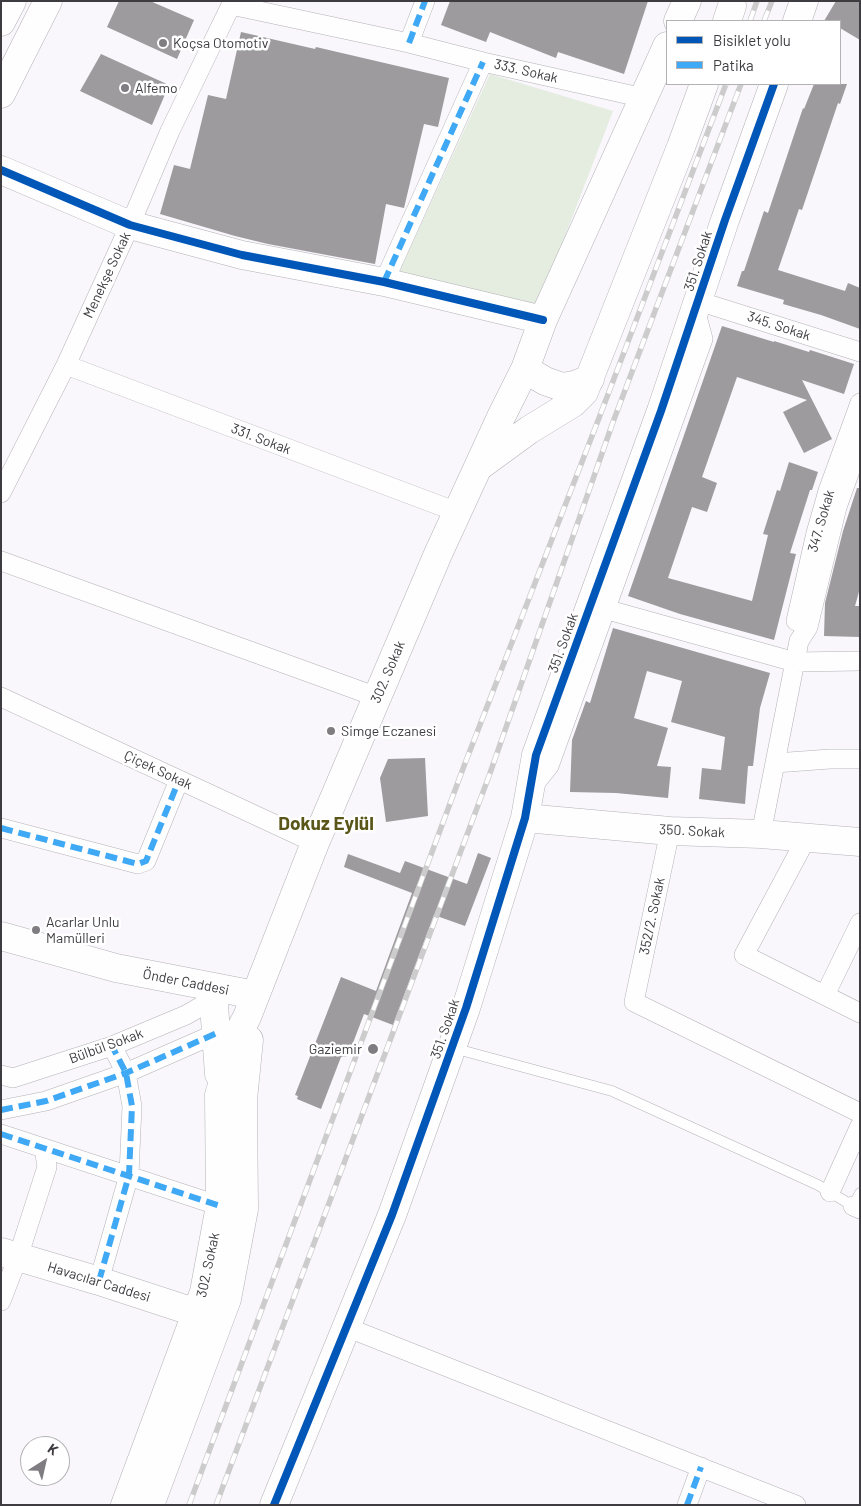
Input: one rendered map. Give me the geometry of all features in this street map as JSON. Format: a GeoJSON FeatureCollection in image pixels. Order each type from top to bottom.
{"type":"FeatureCollection","features":[{"type":"Feature","properties":{"kind":"main road"},"geometry":{"type":"LineString","coordinates":[[1,22],[12,1]]}},
{"type":"Feature","properties":{"kind":"main road"},"geometry":{"type":"LineString","coordinates":[[1,94],[48,1]]}},
{"type":"Feature","properties":{"kind":"main road"},"geometry":{"type":"LineString","coordinates":[[678,20],[687,1]]}},
{"type":"Feature","properties":{"kind":"main road"},"geometry":{"type":"LineString","coordinates":[[797,20],[804,1]]}},
{"type":"Feature","properties":{"kind":"main road","name":"302. Sokak"},"geometry":{"type":"LineString","coordinates":[[124,1505],[204,1292],[220,1206],[219,1095],[238,1034],[251,1006],[315,843],[457,512],[525,369],[543,320],[666,48]]}},
{"type":"Feature","properties":{"kind":"main road"},"geometry":{"type":"LineString","coordinates":[[478,467],[528,430],[573,403],[584,392],[681,148],[704,85]]}},
{"type":"Feature","properties":{"kind":"main road","name":"351. Sokak"},"geometry":{"type":"LineString","coordinates":[[274,1505],[392,1214],[452,1048],[525,818],[536,754],[598,607],[696,305],[774,85]]}},
{"type":"Feature","properties":{"kind":"main road"},"geometry":{"type":"LineString","coordinates":[[1,170],[130,225],[242,256],[384,282],[543,320]]}},
{"type":"Feature","properties":{"kind":"main road"},"geometry":{"type":"LineString","coordinates":[[525,369],[545,381],[562,386],[574,385],[590,379]]}},
{"type":"Feature","properties":{"kind":"main road"},"geometry":{"type":"LineString","coordinates":[[506,407],[528,407],[545,410],[573,403]]}},
{"type":"Feature","properties":{"kind":"main road"},"geometry":{"type":"LineString","coordinates":[[506,407],[528,430]]}},
{"type":"Feature","properties":{"kind":"main road","name":"350. Sokak"},"geometry":{"type":"LineString","coordinates":[[525,818],[670,831],[761,834],[860,842]]}},
{"type":"Feature","properties":{"kind":"main road","name":"Önder Caddesi"},"geometry":{"type":"LineString","coordinates":[[1,936],[251,1006]]}},
{"type":"Feature","properties":{"kind":"main road","name":"Önder Caddesi"},"geometry":{"type":"LineString","coordinates":[[116,968],[211,1004],[251,1006]]}},
{"type":"Feature","properties":{"kind":"main road"},"geometry":{"type":"LineString","coordinates":[[211,1004],[217,1033],[219,1095]]}},
{"type":"Feature","properties":{"kind":"main road","name":"302. Sokak"},"geometry":{"type":"LineString","coordinates":[[150,1505],[227,1298],[244,1208],[243,1099],[251,1006]]}},
{"type":"Feature","properties":{"kind":"main road","name":"Havacılar Caddesi"},"geometry":{"type":"LineString","coordinates":[[10,1254],[197,1312]]}},
{"type":"Feature","properties":{"kind":"street"},"geometry":{"type":"LineString","coordinates":[[409,43],[425,1]]}},
{"type":"Feature","properties":{"kind":"street","name":"333. Sokak"},"geometry":{"type":"LineString","coordinates":[[232,3],[644,98]]}},
{"type":"Feature","properties":{"kind":"street","name":"Menekşe Sokak"},"geometry":{"type":"LineString","coordinates":[[1,493],[66,365],[130,225],[170,131],[232,3]]}},
{"type":"Feature","properties":{"kind":"street"},"geometry":{"type":"LineString","coordinates":[[384,282],[483,62]]}},
{"type":"Feature","properties":{"kind":"street","name":"345. Sokak"},"geometry":{"type":"LineString","coordinates":[[696,305],[860,352]]}},
{"type":"Feature","properties":{"kind":"street","name":"331. Sokak"},"geometry":{"type":"LineString","coordinates":[[66,365],[457,512]]}},
{"type":"Feature","properties":{"kind":"street","name":"347. Sokak"},"geometry":{"type":"LineString","coordinates":[[799,641],[795,625],[816,533],[828,491],[860,403]]}},
{"type":"Feature","properties":{"kind":"street","name":"347. Sokak"},"geometry":{"type":"LineString","coordinates":[[761,834],[799,641],[808,626],[837,507],[860,443]]}},
{"type":"Feature","properties":{"kind":"street"},"geometry":{"type":"LineString","coordinates":[[1,561],[377,697]]}},
{"type":"Feature","properties":{"kind":"street"},"geometry":{"type":"LineString","coordinates":[[598,607],[795,662],[860,661]]}},
{"type":"Feature","properties":{"kind":"street","name":"Çiçek Sokak"},"geometry":{"type":"LineString","coordinates":[[1,697],[315,843]]}},
{"type":"Feature","properties":{"kind":"street"},"geometry":{"type":"LineString","coordinates":[[775,763],[860,759]]}},
{"type":"Feature","properties":{"kind":"street"},"geometry":{"type":"LineString","coordinates":[[1,828],[138,864],[146,861],[180,780]]}},
{"type":"Feature","properties":{"kind":"street","name":"352/2. Sokak"},"geometry":{"type":"LineString","coordinates":[[670,831],[634,1002],[860,1113]]}},
{"type":"Feature","properties":{"kind":"street"},"geometry":{"type":"LineString","coordinates":[[807,837],[744,954],[860,1012]]}},
{"type":"Feature","properties":{"kind":"street"},"geometry":{"type":"LineString","coordinates":[[825,995],[860,923]]}},
{"type":"Feature","properties":{"kind":"street","name":"Bülbül Sokak"},"geometry":{"type":"LineString","coordinates":[[1,1074],[13,1078],[112,1046],[211,1004]]}},
{"type":"Feature","properties":{"kind":"street"},"geometry":{"type":"LineString","coordinates":[[1,1110],[46,1101],[126,1073],[217,1033]]}},
{"type":"Feature","properties":{"kind":"street"},"geometry":{"type":"LineString","coordinates":[[99,1281],[129,1175],[132,1106],[126,1073],[112,1046]]}},
{"type":"Feature","properties":{"kind":"street"},"geometry":{"type":"LineString","coordinates":[[830,1192],[860,1126]]}},
{"type":"Feature","properties":{"kind":"street"},"geometry":{"type":"LineString","coordinates":[[1,1134],[220,1206]]}},
{"type":"Feature","properties":{"kind":"street"},"geometry":{"type":"LineString","coordinates":[[1,1301],[10,1254],[47,1167],[44,1148]]}},
{"type":"Feature","properties":{"kind":"street"},"geometry":{"type":"LineString","coordinates":[[346,1327],[796,1505]]}},
{"type":"Feature","properties":{"kind":"street"},"geometry":{"type":"LineString","coordinates":[[687,1505],[701,1467]]}},
{"type":"Feature","properties":{"kind":"lane"},"geometry":{"type":"LineString","coordinates":[[452,1048],[612,1091],[830,1192],[858,1202]]}},
{"type":"Feature","properties":{"kind":"shaded area"},"geometry":{"type":"Polygon","coordinates":[[[490,74],[613,111],[537,309],[397,277],[490,74]]]}},
{"type":"Feature","properties":{"kind":"building","name":"Koçsa Otomotiv"},"geometry":{"type":"Polygon","coordinates":[[[119,1],[150,1],[194,20],[177,59],[107,27],[119,1]]]}},
{"type":"Feature","properties":{"kind":"building"},"geometry":{"type":"Polygon","coordinates":[[[450,1],[648,1],[624,74],[558,52],[556,58],[490,32],[486,42],[441,25],[450,1]]]}},
{"type":"Feature","properties":{"kind":"building"},"geometry":{"type":"Polygon","coordinates":[[[836,1],[860,1],[860,40],[841,29],[841,20],[825,20],[836,1]]]}},
{"type":"Feature","properties":{"kind":"building"},"geometry":{"type":"Polygon","coordinates":[[[241,32],[315,49],[316,47],[449,78],[438,127],[424,124],[404,208],[386,204],[375,264],[268,244],[160,214],[174,165],[190,169],[208,95],[226,99],[241,32]]]}},
{"type":"Feature","properties":{"kind":"building","name":"Alfemo"},"geometry":{"type":"Polygon","coordinates":[[[101,54],[169,85],[152,125],[80,91],[101,54]]]}},
{"type":"Feature","properties":{"kind":"building"},"geometry":{"type":"Polygon","coordinates":[[[847,84],[840,104],[838,103],[802,210],[799,209],[778,270],[845,291],[848,283],[860,288],[860,329],[783,304],[784,300],[737,286],[742,271],[744,271],[764,211],[768,213],[814,85],[847,84]]]}},
{"type":"Feature","properties":{"kind":"building"},"geometry":{"type":"Polygon","coordinates":[[[722,326],[854,364],[844,394],[802,380],[832,439],[804,453],[783,412],[807,400],[737,377],[702,477],[717,483],[707,512],[692,507],[668,578],[752,601],[768,535],[763,534],[777,490],[780,491],[789,462],[818,472],[812,490],[810,490],[790,553],[796,554],[774,640],[680,614],[628,596],[722,326]]]}},
{"type":"Feature","properties":{"kind":"building"},"geometry":{"type":"Polygon","coordinates":[[[857,488],[860,488],[860,588],[855,606],[860,606],[860,637],[824,636],[825,603],[843,531],[857,488]]]}},
{"type":"Feature","properties":{"kind":"building"},"geometry":{"type":"Polygon","coordinates":[[[613,628],[770,673],[760,708],[753,766],[748,766],[745,804],[699,799],[702,768],[721,770],[725,737],[671,722],[682,681],[647,671],[634,718],[668,728],[657,766],[671,767],[668,798],[616,793],[570,792],[572,740],[586,701],[590,703],[613,628]]]}},
{"type":"Feature","properties":{"kind":"building"},"geometry":{"type":"Polygon","coordinates":[[[425,758],[428,816],[386,822],[380,778],[388,759],[425,758]]]}},
{"type":"Feature","properties":{"kind":"building"},"geometry":{"type":"Polygon","coordinates":[[[478,853],[491,858],[465,926],[434,915],[393,1025],[364,1014],[348,1056],[341,1057],[321,1109],[297,1099],[298,1096],[295,1095],[341,977],[376,991],[412,893],[344,867],[348,854],[400,873],[405,861],[467,884],[478,853]]]}},
{"type":"Feature","properties":{"kind":"railway"},"geometry":{"type":"LineString","coordinates":[[750,20],[757,1]]}},
{"type":"Feature","properties":{"kind":"railway"},"geometry":{"type":"LineString","coordinates":[[764,20],[772,1]]}},
{"type":"Feature","properties":{"kind":"railway"},"geometry":{"type":"LineString","coordinates":[[189,1505],[464,766],[726,85]]}},
{"type":"Feature","properties":{"kind":"railway"},"geometry":{"type":"LineString","coordinates":[[216,1505],[489,776],[613,422],[741,85]]}},
{"type":"Feature","properties":{"kind":"marked path"},"geometry":{"type":"LineString","coordinates":[[409,43],[425,1]]}},
{"type":"Feature","properties":{"kind":"marked path"},"geometry":{"type":"LineString","coordinates":[[384,282],[483,62]]}},
{"type":"Feature","properties":{"kind":"marked path"},"geometry":{"type":"LineString","coordinates":[[1,828],[138,864],[146,861],[179,780]]}},
{"type":"Feature","properties":{"kind":"marked path"},"geometry":{"type":"LineString","coordinates":[[1,1110],[46,1101],[126,1073],[217,1033]]}},
{"type":"Feature","properties":{"kind":"marked path"},"geometry":{"type":"LineString","coordinates":[[99,1281],[129,1175],[132,1106],[126,1073],[112,1046]]}},
{"type":"Feature","properties":{"kind":"marked path"},"geometry":{"type":"LineString","coordinates":[[1,1134],[220,1206]]}},
{"type":"Feature","properties":{"kind":"marked path"},"geometry":{"type":"LineString","coordinates":[[687,1505],[701,1467]]}},
{"type":"Feature","properties":{"kind":"cycle path"},"geometry":{"type":"LineString","coordinates":[[274,1505],[392,1215],[466,1008],[525,818],[536,755],[661,411],[725,220],[774,85]]}},
{"type":"Feature","properties":{"kind":"cycle path"},"geometry":{"type":"LineString","coordinates":[[1,170],[130,225],[242,255],[384,282],[543,320]]}},
{"type":"Feature","properties":{"kind":"place","name":"Koçsa Otomotiv"},"geometry":{"type":"Point","coordinates":[163,43]}},
{"type":"Feature","properties":{"kind":"place","name":"Alfemo"},"geometry":{"type":"Point","coordinates":[125,88]}},
{"type":"Feature","properties":{"kind":"place","name":"Simge Eczanesi"},"geometry":{"type":"Point","coordinates":[331,731]}},
{"type":"Feature","properties":{"kind":"place","name":"Acarlar Unlu Mamülleri"},"geometry":{"type":"Point","coordinates":[36,930]}},
{"type":"Feature","properties":{"kind":"place","name":"Gaziemir"},"geometry":{"type":"Point","coordinates":[373,1049]}},
{"type":"Feature","properties":{"kind":"district","name":"Dokuz Eylül"},"geometry":{"type":"Point","coordinates":[326,824]}}]}
